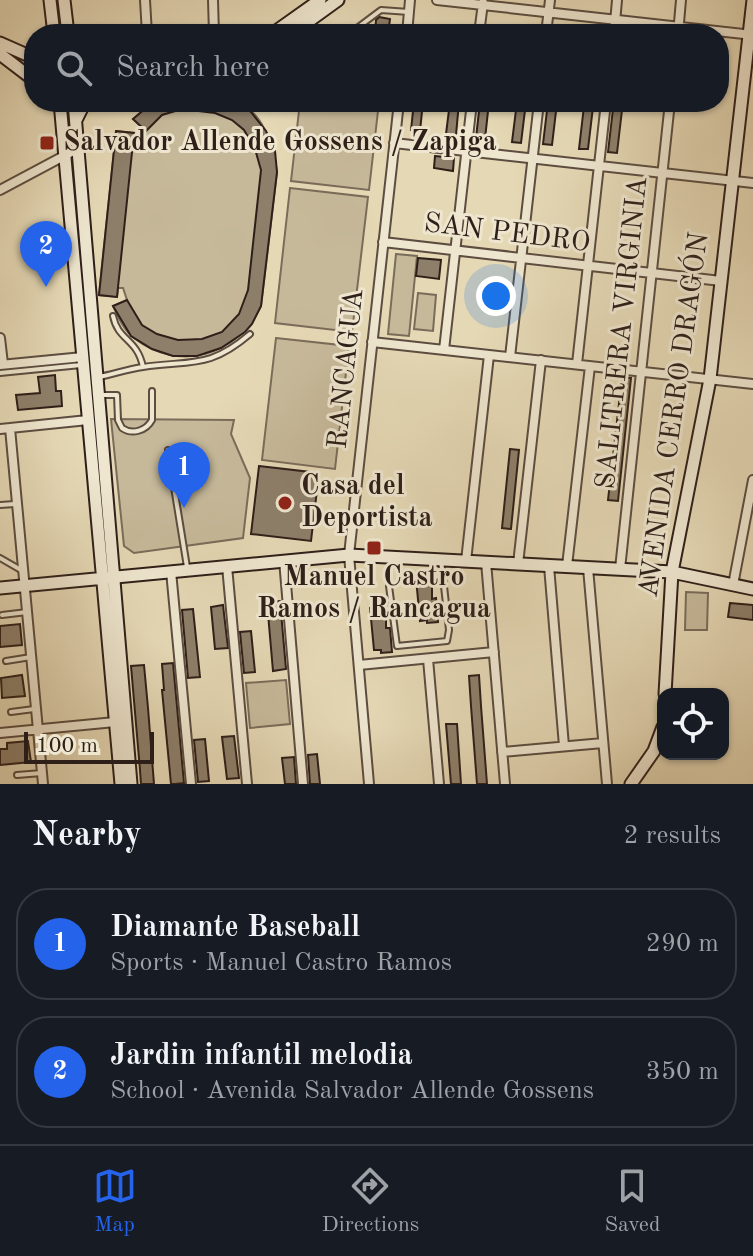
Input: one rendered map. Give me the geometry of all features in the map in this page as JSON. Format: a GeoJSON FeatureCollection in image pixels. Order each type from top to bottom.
{"type":"FeatureCollection","features":[{"type":"Feature","properties":{"kind":"main road"},"geometry":{"type":"LineString","coordinates":[[50,0],[53,24]]}},
{"type":"Feature","properties":{"kind":"main road"},"geometry":{"type":"LineString","coordinates":[[64,0],[67,24]]}},
{"type":"Feature","properties":{"kind":"main road"},"geometry":{"type":"LineString","coordinates":[[286,24],[320,0]]}},
{"type":"Feature","properties":{"kind":"main road"},"geometry":{"type":"LineString","coordinates":[[305,24],[338,0]]}},
{"type":"Feature","properties":{"kind":"main road","name":"AVENIDA CERRO DRAGÓN"},"geometry":{"type":"LineString","coordinates":[[665,688],[672,572],[710,379],[753,0]]}},
{"type":"Feature","properties":{"kind":"main road"},"geometry":{"type":"LineString","coordinates":[[50,24],[52,19]]}},
{"type":"Feature","properties":{"kind":"main road"},"geometry":{"type":"LineString","coordinates":[[0,43],[24,54]]}},
{"type":"Feature","properties":{"kind":"main road"},"geometry":{"type":"LineString","coordinates":[[18,51],[24,49]]}},
{"type":"Feature","properties":{"kind":"main road"},"geometry":{"type":"LineString","coordinates":[[0,54],[24,66]]}},
{"type":"Feature","properties":{"kind":"main road"},"geometry":{"type":"LineString","coordinates":[[0,54],[24,72]]}},
{"type":"Feature","properties":{"kind":"main road"},"geometry":{"type":"LineString","coordinates":[[56,112],[63,129]]}},
{"type":"Feature","properties":{"kind":"main road"},"geometry":{"type":"LineString","coordinates":[[61,112],[88,420],[131,784]]}},
{"type":"Feature","properties":{"kind":"main road"},"geometry":{"type":"LineString","coordinates":[[74,112],[97,377],[121,784]]}},
{"type":"Feature","properties":{"kind":"main road"},"geometry":{"type":"LineString","coordinates":[[75,125],[81,112]]}},
{"type":"Feature","properties":{"kind":"main road"},"geometry":{"type":"LineString","coordinates":[[0,588],[349,555],[672,572],[753,589]]}},
{"type":"Feature","properties":{"kind":"main road"},"geometry":{"type":"LineString","coordinates":[[631,784],[657,743]]}},
{"type":"Feature","properties":{"kind":"street"},"geometry":{"type":"LineString","coordinates":[[145,0],[146,24]]}},
{"type":"Feature","properties":{"kind":"street"},"geometry":{"type":"LineString","coordinates":[[213,0],[214,24]]}},
{"type":"Feature","properties":{"kind":"street"},"geometry":{"type":"LineString","coordinates":[[408,24],[410,0]]}},
{"type":"Feature","properties":{"kind":"street"},"geometry":{"type":"LineString","coordinates":[[437,0],[483,2],[640,24]]}},
{"type":"Feature","properties":{"kind":"street"},"geometry":{"type":"LineString","coordinates":[[547,24],[550,0]]}},
{"type":"Feature","properties":{"kind":"street"},"geometry":{"type":"LineString","coordinates":[[615,24],[617,0]]}},
{"type":"Feature","properties":{"kind":"street"},"geometry":{"type":"LineString","coordinates":[[679,24],[681,0]]}},
{"type":"Feature","properties":{"kind":"street"},"geometry":{"type":"LineString","coordinates":[[480,24],[483,2]]}},
{"type":"Feature","properties":{"kind":"street"},"geometry":{"type":"LineString","coordinates":[[729,33],[751,35]]}},
{"type":"Feature","properties":{"kind":"street","name":"RANCAGUA"},"geometry":{"type":"LineString","coordinates":[[369,784],[349,555],[398,112]]}},
{"type":"Feature","properties":{"kind":"street"},"geometry":{"type":"LineString","coordinates":[[444,350],[471,112]]}},
{"type":"Feature","properties":{"kind":"street"},"geometry":{"type":"LineString","coordinates":[[510,357],[538,112]]}},
{"type":"Feature","properties":{"kind":"street"},"geometry":{"type":"LineString","coordinates":[[577,364],[605,112]]}},
{"type":"Feature","properties":{"kind":"street","name":"SALITRERA VIRGINIA"},"geometry":{"type":"LineString","coordinates":[[620,569],[669,112]]}},
{"type":"Feature","properties":{"kind":"street"},"geometry":{"type":"LineString","coordinates":[[394,143],[753,183]]}},
{"type":"Feature","properties":{"kind":"street"},"geometry":{"type":"LineString","coordinates":[[0,190],[77,149]]}},
{"type":"Feature","properties":{"kind":"street","name":"SAN PEDRO"},"geometry":{"type":"LineString","coordinates":[[383,242],[721,281]]}},
{"type":"Feature","properties":{"kind":"street"},"geometry":{"type":"LineString","coordinates":[[0,338],[1,367],[83,361]]}},
{"type":"Feature","properties":{"kind":"street"},"geometry":{"type":"LineString","coordinates":[[372,342],[753,384]]}},
{"type":"Feature","properties":{"kind":"street"},"geometry":{"type":"LineString","coordinates":[[466,561],[489,355]]}},
{"type":"Feature","properties":{"kind":"street"},"geometry":{"type":"LineString","coordinates":[[518,564],[541,360]]}},
{"type":"Feature","properties":{"kind":"street"},"geometry":{"type":"LineString","coordinates":[[567,566],[590,366]]}},
{"type":"Feature","properties":{"kind":"street"},"geometry":{"type":"LineString","coordinates":[[0,429],[88,420]]}},
{"type":"Feature","properties":{"kind":"street"},"geometry":{"type":"LineString","coordinates":[[10,428],[43,784]]}},
{"type":"Feature","properties":{"kind":"street"},"geometry":{"type":"LineString","coordinates":[[733,585],[753,480]]}},
{"type":"Feature","properties":{"kind":"street"},"geometry":{"type":"LineString","coordinates":[[284,560],[303,784]]}},
{"type":"Feature","properties":{"kind":"street"},"geometry":{"type":"LineString","coordinates":[[486,562],[505,784]]}},
{"type":"Feature","properties":{"kind":"street"},"geometry":{"type":"LineString","coordinates":[[227,566],[247,784]]}},
{"type":"Feature","properties":{"kind":"street"},"geometry":{"type":"LineString","coordinates":[[549,566],[564,746]]}},
{"type":"Feature","properties":{"kind":"street"},"geometry":{"type":"LineString","coordinates":[[588,568],[607,784]]}},
{"type":"Feature","properties":{"kind":"street"},"geometry":{"type":"LineString","coordinates":[[171,571],[191,784]]}},
{"type":"Feature","properties":{"kind":"street"},"geometry":{"type":"LineString","coordinates":[[359,665],[494,652]]}},
{"type":"Feature","properties":{"kind":"street"},"geometry":{"type":"LineString","coordinates":[[428,659],[439,784]]}},
{"type":"Feature","properties":{"kind":"street"},"geometry":{"type":"LineString","coordinates":[[0,733],[115,722]]}},
{"type":"Feature","properties":{"kind":"street"},"geometry":{"type":"LineString","coordinates":[[502,752],[603,743]]}},
{"type":"Feature","properties":{"kind":"lane"},"geometry":{"type":"LineString","coordinates":[[362,24],[381,10],[409,12]]}},
{"type":"Feature","properties":{"kind":"lane"},"geometry":{"type":"LineString","coordinates":[[113,316],[115,327],[140,353],[143,367]]}},
{"type":"Feature","properties":{"kind":"lane"},"geometry":{"type":"LineString","coordinates":[[97,377],[143,367],[205,361],[229,352],[250,334]]}},
{"type":"Feature","properties":{"kind":"lane"},"geometry":{"type":"LineString","coordinates":[[98,395],[117,395],[118,420],[122,428],[134,432],[143,429],[152,420],[152,391]]}},
{"type":"Feature","properties":{"kind":"lane"},"geometry":{"type":"LineString","coordinates":[[168,450],[187,569]]}},
{"type":"Feature","properties":{"kind":"lane"},"geometry":{"type":"LineString","coordinates":[[0,505],[17,504]]}},
{"type":"Feature","properties":{"kind":"lane"},"geometry":{"type":"LineString","coordinates":[[0,558],[23,571]]}},
{"type":"Feature","properties":{"kind":"lane"},"geometry":{"type":"LineString","coordinates":[[389,586],[397,646],[447,641],[449,630],[441,559]]}},
{"type":"Feature","properties":{"kind":"lane"},"geometry":{"type":"LineString","coordinates":[[2,615],[27,612]]}},
{"type":"Feature","properties":{"kind":"lane"},"geometry":{"type":"LineString","coordinates":[[6,661],[31,657]]}},
{"type":"Feature","properties":{"kind":"lane"},"geometry":{"type":"LineString","coordinates":[[11,712],[36,709]]}},
{"type":"Feature","properties":{"kind":"lane"},"geometry":{"type":"LineString","coordinates":[[17,775],[42,773]]}},
{"type":"Feature","properties":{"kind":"shaded area"},"geometry":{"type":"Polygon","coordinates":[[[141,112],[252,112],[269,140],[277,172],[261,306],[237,337],[205,354],[169,355],[151,349],[130,335],[117,315],[113,306],[127,300],[123,288],[118,288],[117,297],[99,295],[116,131],[134,133],[134,137],[141,138],[146,131],[133,119],[141,112]]]}},
{"type":"Feature","properties":{"kind":"shaded area"},"geometry":{"type":"Polygon","coordinates":[[[299,112],[378,112],[369,190],[291,181],[299,112]]]}},
{"type":"Feature","properties":{"kind":"shaded area"},"geometry":{"type":"Polygon","coordinates":[[[290,188],[368,197],[352,332],[275,323],[290,188]]]}},
{"type":"Feature","properties":{"kind":"shaded area"},"geometry":{"type":"Polygon","coordinates":[[[396,254],[417,256],[409,336],[388,334],[396,254]]]}},
{"type":"Feature","properties":{"kind":"shaded area"},"geometry":{"type":"Polygon","coordinates":[[[418,293],[436,295],[433,331],[414,329],[418,293]]]}},
{"type":"Feature","properties":{"kind":"shaded area"},"geometry":{"type":"Polygon","coordinates":[[[276,338],[349,346],[335,469],[262,460],[276,338]]]}},
{"type":"Feature","properties":{"kind":"shaded area"},"geometry":{"type":"Polygon","coordinates":[[[111,419],[234,420],[231,434],[250,478],[243,538],[134,553],[124,546],[111,419]]]}},
{"type":"Feature","properties":{"kind":"shaded area"},"geometry":{"type":"Polygon","coordinates":[[[686,592],[708,593],[707,630],[685,630],[686,592]]]}},
{"type":"Feature","properties":{"kind":"shaded area"},"geometry":{"type":"Polygon","coordinates":[[[286,680],[290,724],[250,728],[246,683],[286,680]]]}},
{"type":"Feature","properties":{"kind":"building"},"geometry":{"type":"Polygon","coordinates":[[[379,17],[390,19],[389,24],[376,24],[379,17]]]}},
{"type":"Feature","properties":{"kind":"building"},"geometry":{"type":"Polygon","coordinates":[[[141,112],[172,112],[162,115],[146,131],[133,119],[141,112]]]}},
{"type":"Feature","properties":{"kind":"building"},"geometry":{"type":"Polygon","coordinates":[[[207,112],[251,112],[266,131],[275,151],[277,172],[261,306],[245,332],[221,348],[197,356],[173,356],[152,349],[131,336],[113,306],[127,300],[142,325],[157,334],[178,340],[202,339],[222,332],[239,314],[248,290],[261,170],[255,149],[244,130],[232,120],[207,112]]]}},
{"type":"Feature","properties":{"kind":"building"},"geometry":{"type":"Polygon","coordinates":[[[413,112],[422,112],[420,131],[411,130],[413,112]]]}},
{"type":"Feature","properties":{"kind":"building"},"geometry":{"type":"Polygon","coordinates":[[[449,112],[458,112],[456,135],[446,134],[449,112]]]}},
{"type":"Feature","properties":{"kind":"building"},"geometry":{"type":"Polygon","coordinates":[[[479,112],[488,112],[485,139],[476,138],[479,112]]]}},
{"type":"Feature","properties":{"kind":"building"},"geometry":{"type":"Polygon","coordinates":[[[516,112],[525,112],[521,143],[512,142],[516,112]]]}},
{"type":"Feature","properties":{"kind":"building"},"geometry":{"type":"Polygon","coordinates":[[[547,112],[556,112],[552,145],[543,144],[547,112]]]}},
{"type":"Feature","properties":{"kind":"building"},"geometry":{"type":"Polygon","coordinates":[[[583,112],[592,112],[588,149],[579,149],[583,112]]]}},
{"type":"Feature","properties":{"kind":"building"},"geometry":{"type":"Polygon","coordinates":[[[613,112],[622,112],[617,153],[608,152],[613,112]]]}},
{"type":"Feature","properties":{"kind":"building"},"geometry":{"type":"Polygon","coordinates":[[[116,131],[134,133],[117,297],[99,295],[116,131]]]}},
{"type":"Feature","properties":{"kind":"building"},"geometry":{"type":"Polygon","coordinates":[[[435,156],[454,158],[453,171],[434,168],[435,156]]]}},
{"type":"Feature","properties":{"kind":"building"},"geometry":{"type":"Polygon","coordinates":[[[418,258],[441,260],[439,279],[416,276],[418,258]]]}},
{"type":"Feature","properties":{"kind":"building"},"geometry":{"type":"Polygon","coordinates":[[[55,375],[56,391],[61,391],[62,406],[18,410],[16,395],[40,393],[38,377],[55,375]]]}},
{"type":"Feature","properties":{"kind":"building"},"geometry":{"type":"Polygon","coordinates":[[[622,377],[631,378],[618,501],[608,500],[622,377]]]}},
{"type":"Feature","properties":{"kind":"building"},"geometry":{"type":"Polygon","coordinates":[[[510,449],[519,450],[511,529],[502,528],[510,449]]]}},
{"type":"Feature","properties":{"kind":"building","name":"Casa del Deportista"},"geometry":{"type":"Polygon","coordinates":[[[259,466],[319,473],[311,541],[251,534],[259,466]]]}},
{"type":"Feature","properties":{"kind":"building"},"geometry":{"type":"Polygon","coordinates":[[[432,573],[432,599],[436,598],[438,622],[427,623],[427,620],[420,621],[416,578],[432,573]]]}},
{"type":"Feature","properties":{"kind":"building"},"geometry":{"type":"Polygon","coordinates":[[[280,601],[286,669],[273,671],[267,602],[280,601]]]}},
{"type":"Feature","properties":{"kind":"building"},"geometry":{"type":"Polygon","coordinates":[[[386,603],[386,628],[390,628],[392,652],[381,653],[381,650],[374,650],[370,608],[386,603]]]}},
{"type":"Feature","properties":{"kind":"building"},"geometry":{"type":"Polygon","coordinates":[[[730,603],[753,605],[753,620],[728,617],[730,603]]]}},
{"type":"Feature","properties":{"kind":"building"},"geometry":{"type":"Polygon","coordinates":[[[223,605],[228,648],[215,649],[211,607],[223,605]]]}},
{"type":"Feature","properties":{"kind":"building"},"geometry":{"type":"Polygon","coordinates":[[[193,609],[200,677],[188,678],[182,610],[193,609]]]}},
{"type":"Feature","properties":{"kind":"building"},"geometry":{"type":"Polygon","coordinates":[[[20,624],[22,645],[0,647],[0,626],[20,624]]]}},
{"type":"Feature","properties":{"kind":"building"},"geometry":{"type":"Polygon","coordinates":[[[251,631],[255,672],[244,673],[240,632],[251,631]]]}},
{"type":"Feature","properties":{"kind":"building"},"geometry":{"type":"Polygon","coordinates":[[[173,663],[184,783],[171,784],[162,664],[173,663]]]}},
{"type":"Feature","properties":{"kind":"building"},"geometry":{"type":"Polygon","coordinates":[[[144,665],[154,784],[141,784],[131,666],[144,665]]]}},
{"type":"Feature","properties":{"kind":"building"},"geometry":{"type":"Polygon","coordinates":[[[22,675],[25,696],[2,698],[1,678],[22,675]]]}},
{"type":"Feature","properties":{"kind":"building"},"geometry":{"type":"Polygon","coordinates":[[[479,675],[487,784],[477,784],[471,706],[469,676],[479,675]]]}},
{"type":"Feature","properties":{"kind":"building"},"geometry":{"type":"Polygon","coordinates":[[[446,724],[457,724],[461,784],[451,784],[446,724]]]}},
{"type":"Feature","properties":{"kind":"building"},"geometry":{"type":"Polygon","coordinates":[[[234,736],[239,778],[227,779],[222,737],[234,736]]]}},
{"type":"Feature","properties":{"kind":"building"},"geometry":{"type":"Polygon","coordinates":[[[205,739],[209,781],[198,782],[194,740],[205,739]]]}},
{"type":"Feature","properties":{"kind":"building"},"geometry":{"type":"Polygon","coordinates":[[[28,741],[31,762],[0,765],[0,749],[7,749],[7,743],[28,741]]]}},
{"type":"Feature","properties":{"kind":"building"},"geometry":{"type":"Polygon","coordinates":[[[317,754],[320,784],[310,784],[308,755],[317,754]]]}},
{"type":"Feature","properties":{"kind":"building"},"geometry":{"type":"Polygon","coordinates":[[[294,757],[296,784],[285,784],[282,758],[294,757]]]}},
{"type":"Feature","properties":{"kind":"place","name":"Salvador Allende Gossens / Zapiga"},"geometry":{"type":"Point","coordinates":[47,143]}},
{"type":"Feature","properties":{"kind":"place","name":"Jardin infantil melodia"},"geometry":{"type":"Point","coordinates":[46,287]}},
{"type":"Feature","properties":{"kind":"place","name":"Casa del Deportista"},"geometry":{"type":"Point","coordinates":[285,503]}},
{"type":"Feature","properties":{"kind":"place","name":"Diamante Baseball"},"geometry":{"type":"Point","coordinates":[184,508]}},
{"type":"Feature","properties":{"kind":"place","name":"Manuel Castro Ramos / Rancagua"},"geometry":{"type":"Point","coordinates":[374,548]}}]}
